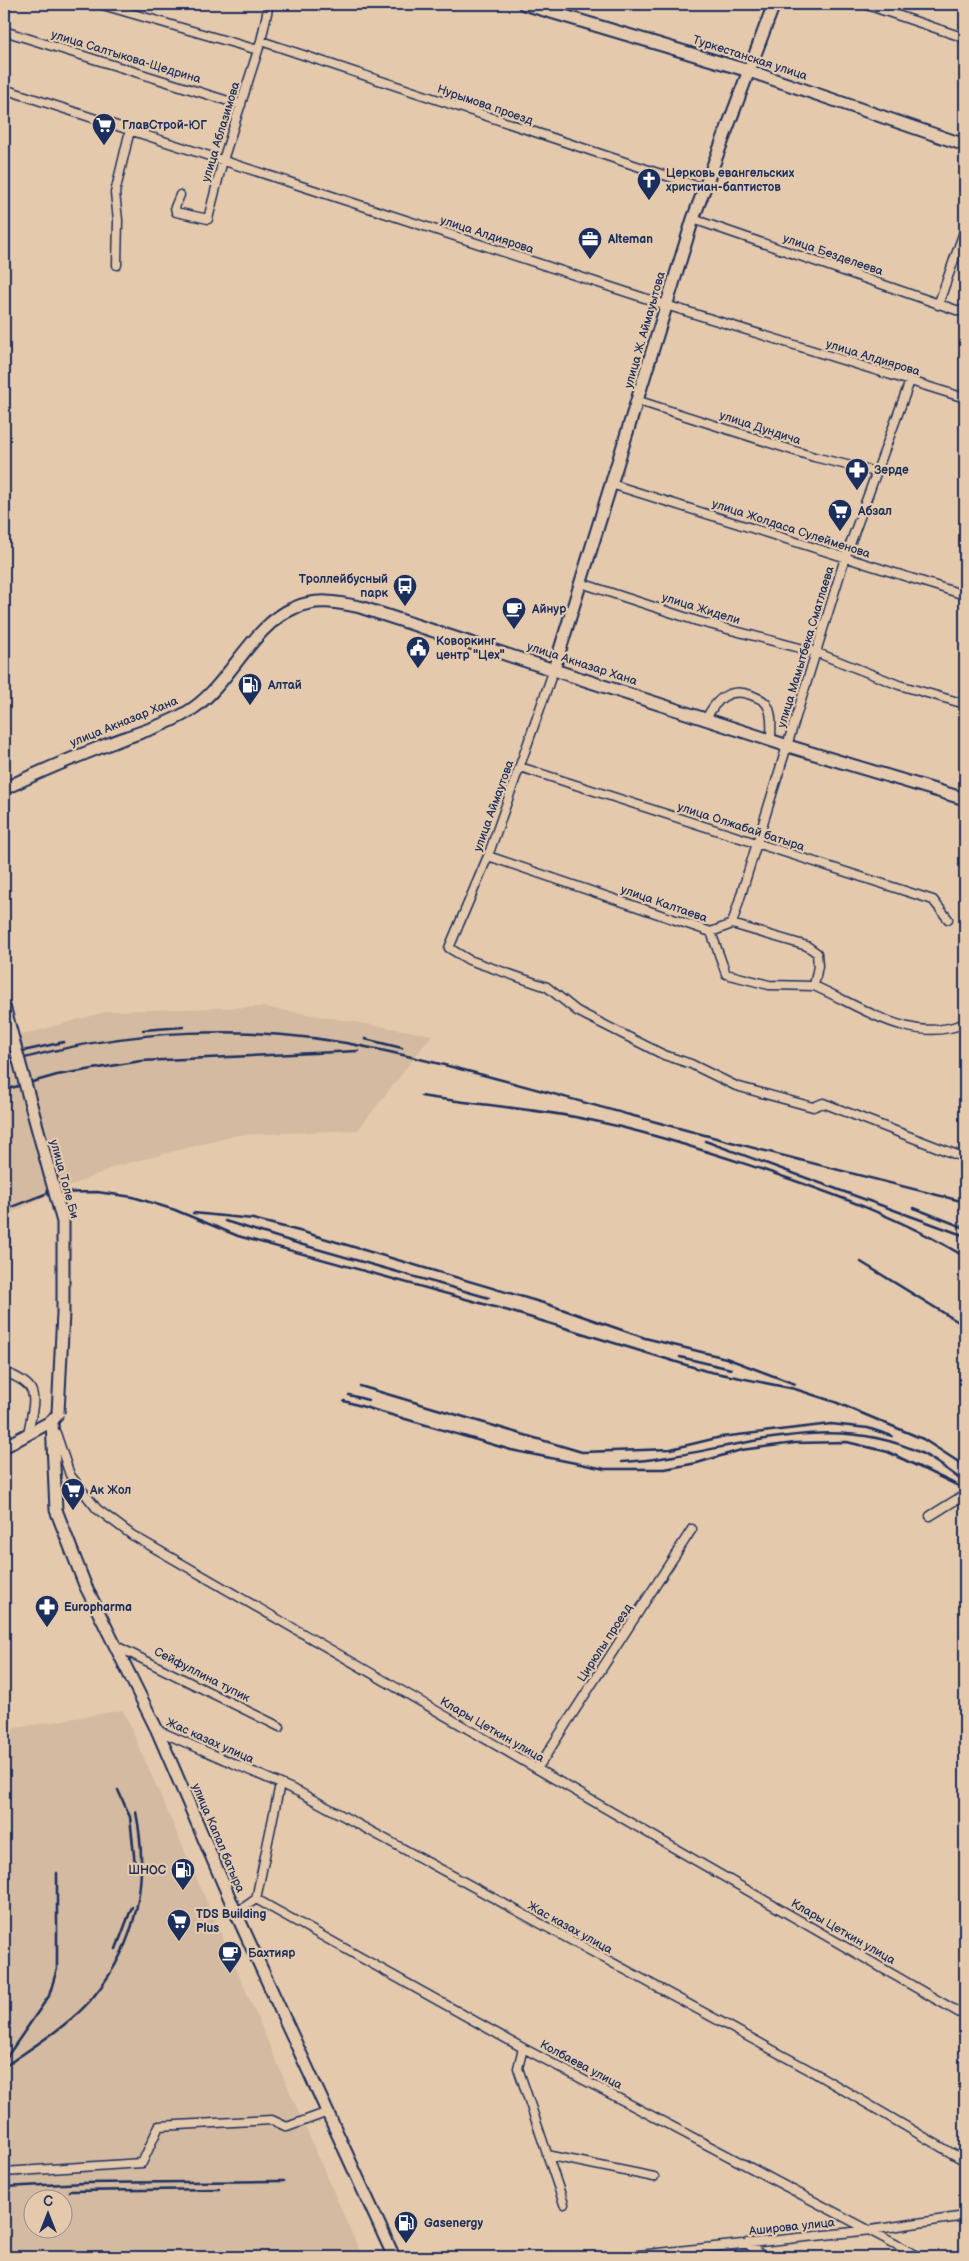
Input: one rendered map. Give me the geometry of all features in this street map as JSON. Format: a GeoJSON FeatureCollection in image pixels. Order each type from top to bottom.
{"type":"FeatureCollection","features":[{"type":"Feature","properties":{"kind":"main road","name":"Туркестанская улица"},"geometry":{"type":"LineString","coordinates":[[525,4],[749,71],[965,145]]}},
{"type":"Feature","properties":{"kind":"main road","name":"улица Ж. Аймауытова"},"geometry":{"type":"LineString","coordinates":[[554,669],[611,484],[639,401],[666,305],[703,188],[774,4]]}},
{"type":"Feature","properties":{"kind":"main road","name":"улица Акназар Хана"},"geometry":{"type":"LineString","coordinates":[[5,789],[44,769],[168,722],[195,707],[209,695],[242,654],[276,619],[292,608],[310,602],[328,601],[360,607],[788,746],[965,799]]}},
{"type":"Feature","properties":{"kind":"main road","name":"улица Толе Би"},"geometry":{"type":"LineString","coordinates":[[4,1006],[63,1222],[62,1313],[55,1417]]}},
{"type":"Feature","properties":{"kind":"main road"},"geometry":{"type":"LineString","coordinates":[[4,1447],[55,1417]]}},
{"type":"Feature","properties":{"kind":"main road","name":"улица Капал батыра"},"geometry":{"type":"LineString","coordinates":[[55,1417],[56,1510],[85,1585],[157,1730],[236,1913],[394,2257]]}},
{"type":"Feature","properties":{"kind":"street"},"geometry":{"type":"LineString","coordinates":[[99,4],[258,50]]}},
{"type":"Feature","properties":{"kind":"street","name":"улица Аблазимова"},"geometry":{"type":"LineString","coordinates":[[180,195],[175,207],[176,212],[208,219],[223,160],[261,42],[269,4]]}},
{"type":"Feature","properties":{"kind":"street"},"geometry":{"type":"LineString","coordinates":[[864,4],[965,38]]}},
{"type":"Feature","properties":{"kind":"street","name":"улица Салтыкова-Щедрина"},"geometry":{"type":"LineString","coordinates":[[4,31],[241,105]]}},
{"type":"Feature","properties":{"kind":"street","name":"Нурымова проезд"},"geometry":{"type":"LineString","coordinates":[[261,42],[703,188]]}},
{"type":"Feature","properties":{"kind":"street","name":"улица Алдиярова"},"geometry":{"type":"LineString","coordinates":[[4,89],[666,305],[965,398]]}},
{"type":"Feature","properties":{"kind":"street"},"geometry":{"type":"LineString","coordinates":[[118,265],[118,220],[115,193],[130,130]]}},
{"type":"Feature","properties":{"kind":"street","name":"улица Безделеева"},"geometry":{"type":"LineString","coordinates":[[693,219],[965,313]]}},
{"type":"Feature","properties":{"kind":"street"},"geometry":{"type":"LineString","coordinates":[[938,305],[965,229]]}},
{"type":"Feature","properties":{"kind":"street"},"geometry":{"type":"LineString","coordinates":[[957,253],[965,255]]}},
{"type":"Feature","properties":{"kind":"street","name":"улица Мамытбека Сматлаева"},"geometry":{"type":"LineString","coordinates":[[732,924],[844,558],[910,381]]}},
{"type":"Feature","properties":{"kind":"street","name":"улица Дундича"},"geometry":{"type":"LineString","coordinates":[[639,401],[814,457],[876,472]]}},
{"type":"Feature","properties":{"kind":"street","name":"улица Жолдаса Сулейменова"},"geometry":{"type":"LineString","coordinates":[[611,484],[965,595]]}},
{"type":"Feature","properties":{"kind":"street","name":"улица Жидели"},"geometry":{"type":"LineString","coordinates":[[581,583],[696,620],[815,652],[899,685],[965,704]]}},
{"type":"Feature","properties":{"kind":"street","name":"улица Аймаутова"},"geometry":{"type":"LineString","coordinates":[[554,669],[488,856],[449,948],[469,960],[547,987],[577,1011],[664,1055],[691,1064],[736,1086],[813,1107],[823,1103],[965,1158]]}},
{"type":"Feature","properties":{"kind":"street"},"geometry":{"type":"LineString","coordinates":[[706,719],[719,699],[730,693],[742,692],[763,700],[768,706],[771,739]]}},
{"type":"Feature","properties":{"kind":"street","name":"улица Олжабай батыра"},"geometry":{"type":"LineString","coordinates":[[520,767],[933,900],[948,919]]}},
{"type":"Feature","properties":{"kind":"street","name":"улица Калтаева"},"geometry":{"type":"LineString","coordinates":[[488,856],[711,932],[732,924]]}},
{"type":"Feature","properties":{"kind":"street"},"geometry":{"type":"LineString","coordinates":[[732,924],[807,946],[817,952],[818,966],[814,986]]}},
{"type":"Feature","properties":{"kind":"street"},"geometry":{"type":"LineString","coordinates":[[711,932],[726,974],[769,985],[814,986],[882,1018],[927,1031],[948,1030],[965,1023]]}},
{"type":"Feature","properties":{"kind":"street"},"geometry":{"type":"LineString","coordinates":[[4,1372],[30,1384],[33,1404],[28,1434]]}},
{"type":"Feature","properties":{"kind":"street","name":"Клары Цеткин улица"},"geometry":{"type":"LineString","coordinates":[[55,1417],[70,1475],[97,1509],[132,1535],[965,2016]]}},
{"type":"Feature","properties":{"kind":"street"},"geometry":{"type":"LineString","coordinates":[[930,1516],[959,1498],[965,1500]]}},
{"type":"Feature","properties":{"kind":"street","name":"Цирюлы проезд"},"geometry":{"type":"LineString","coordinates":[[537,1769],[692,1529]]}},
{"type":"Feature","properties":{"kind":"street","name":"Сейфуллина тупик"},"geometry":{"type":"LineString","coordinates":[[114,1646],[280,1727]]}},
{"type":"Feature","properties":{"kind":"street","name":"Жас казах улица"},"geometry":{"type":"LineString","coordinates":[[157,1730],[280,1784],[813,2072],[965,2161]]}},
{"type":"Feature","properties":{"kind":"street"},"geometry":{"type":"LineString","coordinates":[[236,1913],[256,1899],[280,1784]]}},
{"type":"Feature","properties":{"kind":"street","name":"Колбаева улица"},"geometry":{"type":"LineString","coordinates":[[256,1899],[523,2048],[872,2230],[920,2257]]}},
{"type":"Feature","properties":{"kind":"street"},"geometry":{"type":"LineString","coordinates":[[523,2048],[518,2068],[564,2204]]}},
{"type":"Feature","properties":{"kind":"street"},"geometry":{"type":"LineString","coordinates":[[4,2172],[142,2163],[158,2126],[272,2120],[287,2127],[328,2112]]}},
{"type":"Feature","properties":{"kind":"street"},"geometry":{"type":"LineString","coordinates":[[547,2155],[654,2177]]}},
{"type":"Feature","properties":{"kind":"street","name":"Аширова улица"},"geometry":{"type":"LineString","coordinates":[[621,2257],[872,2230],[965,2216]]}},
{"type":"Feature","properties":{"kind":"street"},"geometry":{"type":"LineString","coordinates":[[747,2243],[763,2257]]}},
{"type":"Feature","properties":{"kind":"shaded area"},"geometry":{"type":"Polygon","coordinates":[[[264,1007],[432,1035],[358,1130],[237,1135],[113,1167],[4,1216],[4,1040],[109,1011],[264,1007]]]}},
{"type":"Feature","properties":{"kind":"shaded area"},"geometry":{"type":"Polygon","coordinates":[[[123,1710],[362,2257],[4,2257],[4,1730],[123,1710]]]}},
{"type":"Feature","properties":{"kind":"railway"},"geometry":{"type":"LineString","coordinates":[[143,1030],[183,1027]]}},
{"type":"Feature","properties":{"kind":"railway"},"geometry":{"type":"LineString","coordinates":[[4,1064],[49,1052],[142,1036],[236,1032],[330,1040],[408,1056],[471,1072],[965,1202]]}},
{"type":"Feature","properties":{"kind":"railway"},"geometry":{"type":"LineString","coordinates":[[365,1039],[402,1048]]}},
{"type":"Feature","properties":{"kind":"railway"},"geometry":{"type":"LineString","coordinates":[[23,1051],[64,1042]]}},
{"type":"Feature","properties":{"kind":"railway"},"geometry":{"type":"LineString","coordinates":[[4,1090],[57,1075],[141,1061],[358,1051]]}},
{"type":"Feature","properties":{"kind":"railway"},"geometry":{"type":"LineString","coordinates":[[421,1096],[575,1117],[669,1140],[761,1169],[866,1207],[916,1230],[965,1257]]}},
{"type":"Feature","properties":{"kind":"railway"},"geometry":{"type":"LineString","coordinates":[[705,1141],[965,1236]]}},
{"type":"Feature","properties":{"kind":"railway"},"geometry":{"type":"LineString","coordinates":[[4,1210],[48,1193],[97,1192],[133,1197],[175,1210],[238,1236],[509,1311],[706,1371],[795,1389],[835,1402],[923,1439],[965,1466]]}},
{"type":"Feature","properties":{"kind":"railway"},"geometry":{"type":"LineString","coordinates":[[914,1208],[965,1228]]}},
{"type":"Feature","properties":{"kind":"railway"},"geometry":{"type":"LineString","coordinates":[[193,1213],[253,1219],[303,1232],[550,1305],[645,1338],[726,1358],[795,1384]]}},
{"type":"Feature","properties":{"kind":"railway"},"geometry":{"type":"LineString","coordinates":[[225,1221],[489,1298]]}},
{"type":"Feature","properties":{"kind":"railway"},"geometry":{"type":"LineString","coordinates":[[861,1262],[965,1326]]}},
{"type":"Feature","properties":{"kind":"railway"},"geometry":{"type":"LineString","coordinates":[[680,1357],[731,1369]]}},
{"type":"Feature","properties":{"kind":"railway"},"geometry":{"type":"LineString","coordinates":[[360,1386],[582,1452],[671,1449],[721,1437],[831,1424],[868,1428],[892,1436]]}},
{"type":"Feature","properties":{"kind":"railway"},"geometry":{"type":"LineString","coordinates":[[349,1395],[368,1400]]}},
{"type":"Feature","properties":{"kind":"railway"},"geometry":{"type":"LineString","coordinates":[[344,1401],[511,1450],[605,1469],[665,1469],[697,1463],[741,1450],[795,1443],[847,1442],[888,1452],[965,1489]]}},
{"type":"Feature","properties":{"kind":"railway"},"geometry":{"type":"LineString","coordinates":[[622,1462],[659,1458],[772,1438],[809,1434],[847,1434],[884,1440],[921,1453],[965,1483]]}},
{"type":"Feature","properties":{"kind":"railway"},"geometry":{"type":"LineString","coordinates":[[118,1790],[130,1817],[135,1865]]}},
{"type":"Feature","properties":{"kind":"railway"},"geometry":{"type":"LineString","coordinates":[[4,2067],[75,2016],[94,1996],[121,1954],[130,1931],[140,1885],[140,1837],[136,1812]]}},
{"type":"Feature","properties":{"kind":"railway"},"geometry":{"type":"LineString","coordinates":[[4,2061],[49,1996],[57,1969],[57,1873]]}},
{"type":"Feature","properties":{"kind":"railway"},"geometry":{"type":"LineString","coordinates":[[116,1949],[132,1907]]}},
{"type":"Feature","properties":{"kind":"railway"},"geometry":{"type":"LineString","coordinates":[[4,2187],[84,2183],[284,2181]]}},
{"type":"Feature","properties":{"kind":"railway"},"geometry":{"type":"LineString","coordinates":[[72,2191],[219,2189]]}},
{"type":"Feature","properties":{"kind":"place","name":"ГлавСтрой-ЮГ"},"geometry":{"type":"Point","coordinates":[104,146]}},
{"type":"Feature","properties":{"kind":"place","name":"Церковь евангельских христиан-баптистов"},"geometry":{"type":"Point","coordinates":[649,201]}},
{"type":"Feature","properties":{"kind":"place","name":"Alteman"},"geometry":{"type":"Point","coordinates":[590,260]}},
{"type":"Feature","properties":{"kind":"place","name":"Зерде"},"geometry":{"type":"Point","coordinates":[857,491]}},
{"type":"Feature","properties":{"kind":"place","name":"Абзал"},"geometry":{"type":"Point","coordinates":[840,532]}},
{"type":"Feature","properties":{"kind":"place","name":"Троллейбусный парк"},"geometry":{"type":"Point","coordinates":[405,607]}},
{"type":"Feature","properties":{"kind":"place","name":"Айнур"},"geometry":{"type":"Point","coordinates":[514,630]}},
{"type":"Feature","properties":{"kind":"place","name":"Коворкинг центр \"Цех\""},"geometry":{"type":"Point","coordinates":[418,669]}},
{"type":"Feature","properties":{"kind":"place","name":"Алтай"},"geometry":{"type":"Point","coordinates":[250,706]}},
{"type":"Feature","properties":{"kind":"place","name":"Ак Жол"},"geometry":{"type":"Point","coordinates":[73,1511]}},
{"type":"Feature","properties":{"kind":"place","name":"Europharma"},"geometry":{"type":"Point","coordinates":[47,1628]}},
{"type":"Feature","properties":{"kind":"place","name":"ШНОС"},"geometry":{"type":"Point","coordinates":[183,1891]}},
{"type":"Feature","properties":{"kind":"place","name":"TDS Building Plus"},"geometry":{"type":"Point","coordinates":[179,1942]}},
{"type":"Feature","properties":{"kind":"place","name":"Бахтияр"},"geometry":{"type":"Point","coordinates":[230,1974]}},
{"type":"Feature","properties":{"kind":"place","name":"Gasenergy"},"geometry":{"type":"Point","coordinates":[406,2244]}}]}
